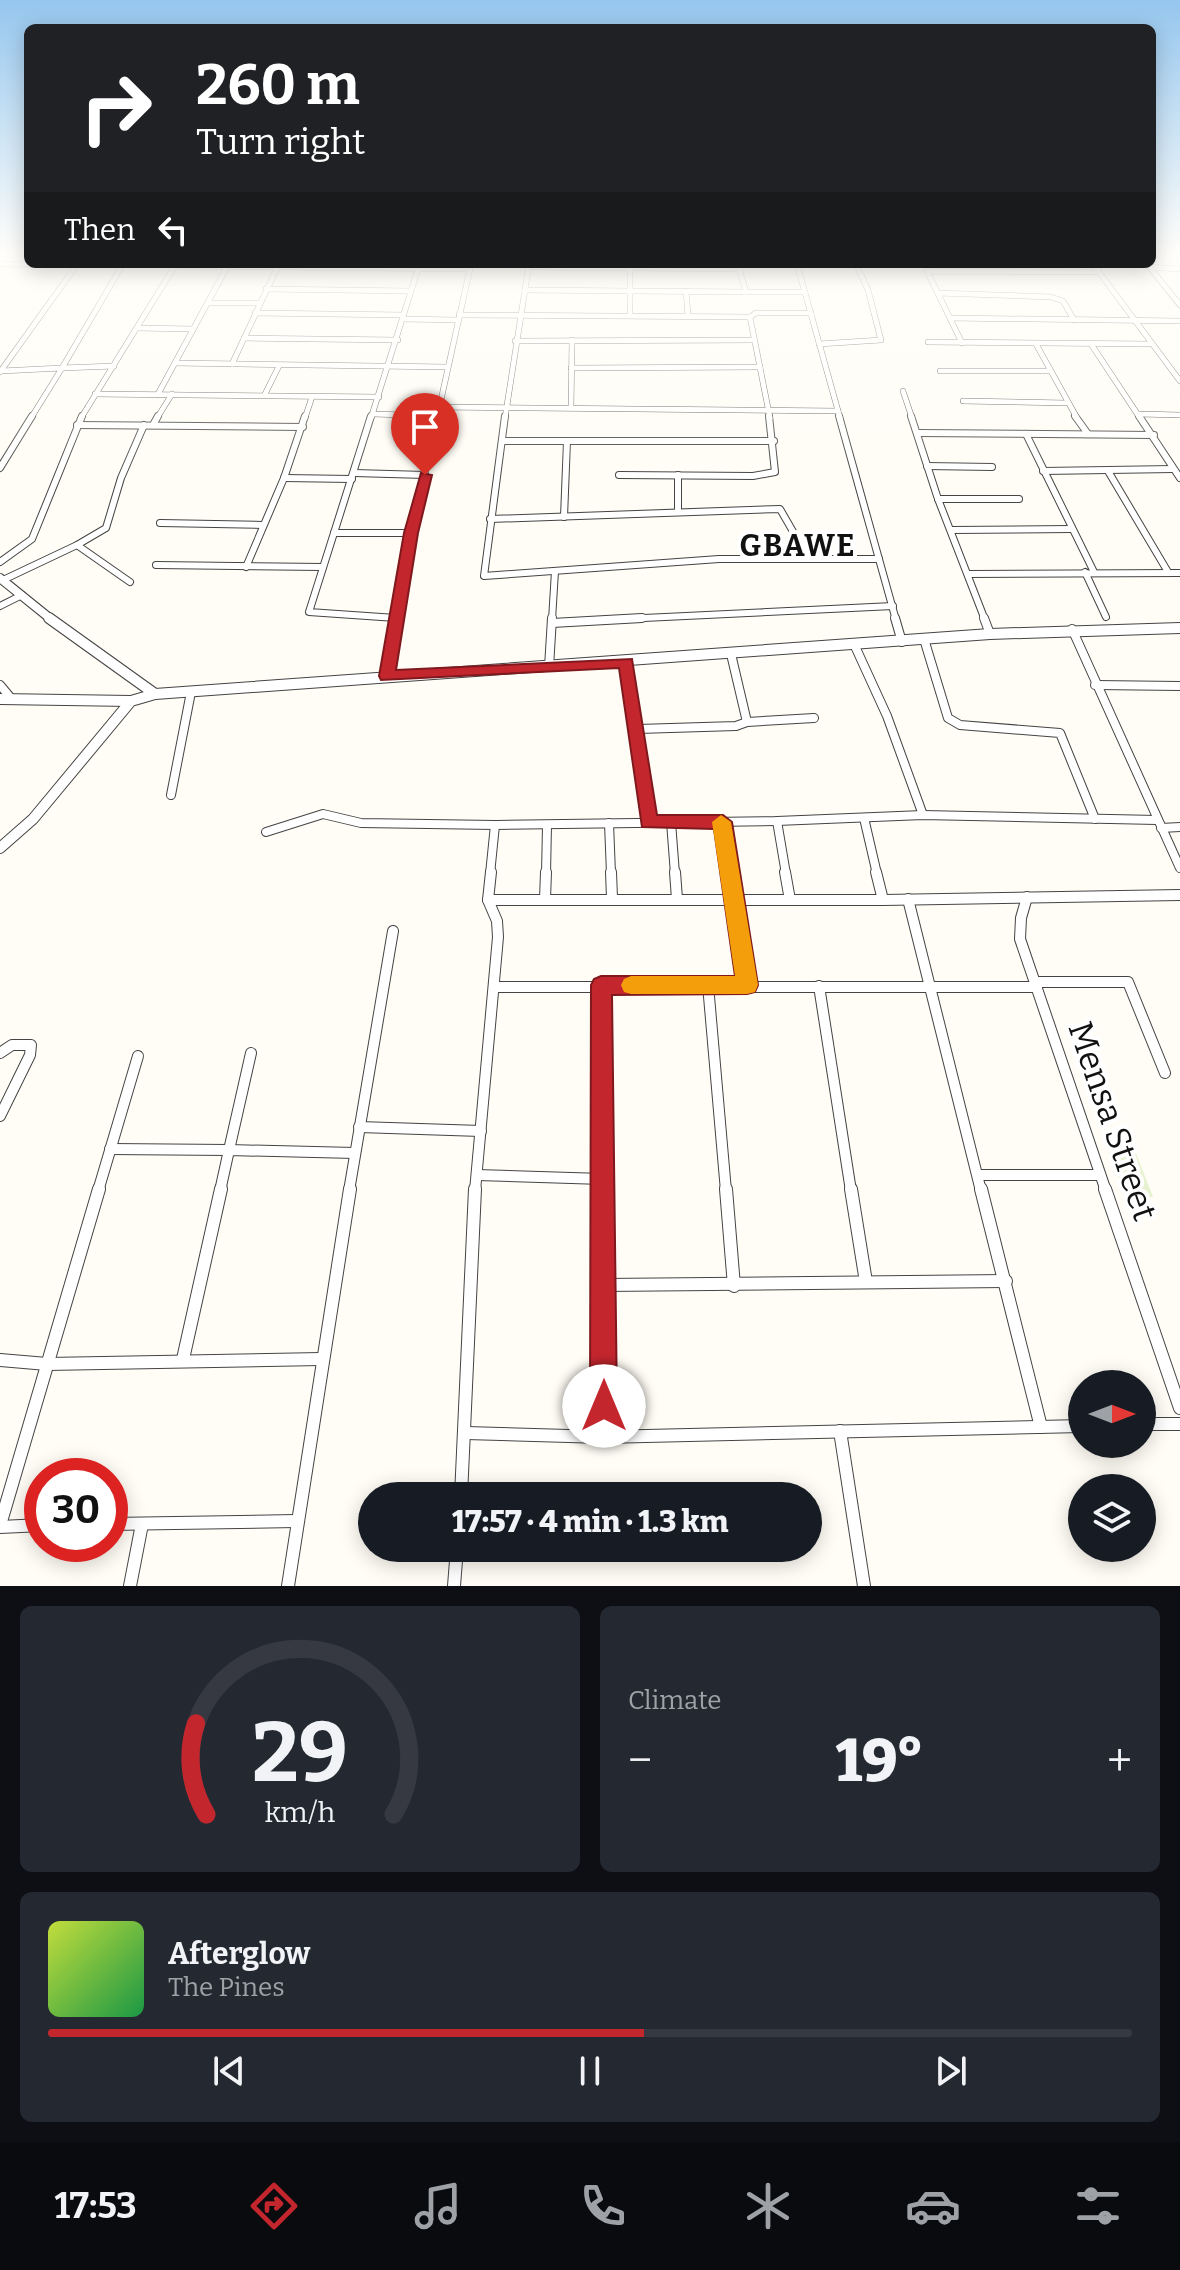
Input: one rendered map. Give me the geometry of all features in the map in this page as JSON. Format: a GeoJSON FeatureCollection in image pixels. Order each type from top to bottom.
{"type":"FeatureCollection","features":[{"type":"Feature","properties":{"kind":"street"},"geometry":{"type":"LineString","coordinates":[[0,371],[30,329]]}},
{"type":"Feature","properties":{"kind":"street"},"geometry":{"type":"LineString","coordinates":[[0,468],[85,329]]}},
{"type":"Feature","properties":{"kind":"street"},"geometry":{"type":"LineString","coordinates":[[0,562],[32,539],[77,425],[136,329]]}},
{"type":"Feature","properties":{"kind":"street"},"geometry":{"type":"LineString","coordinates":[[158,394],[193,329]]}},
{"type":"Feature","properties":{"kind":"street"},"geometry":{"type":"LineString","coordinates":[[232,364],[248,329]]}},
{"type":"Feature","properties":{"kind":"street"},"geometry":{"type":"LineString","coordinates":[[396,618],[309,612],[401,329]]}},
{"type":"Feature","properties":{"kind":"street"},"geometry":{"type":"LineString","coordinates":[[387,676],[411,533],[456,329]]}},
{"type":"Feature","properties":{"kind":"street"},"geometry":{"type":"LineString","coordinates":[[517,329],[484,576],[719,559],[879,559]]}},
{"type":"Feature","properties":{"kind":"street"},"geometry":{"type":"LineString","coordinates":[[619,475],[771,475],[777,469],[752,329]]}},
{"type":"Feature","properties":{"kind":"street"},"geometry":{"type":"LineString","coordinates":[[815,329],[902,642]]}},
{"type":"Feature","properties":{"kind":"street"},"geometry":{"type":"LineString","coordinates":[[819,344],[881,340],[878,329]]}},
{"type":"Feature","properties":{"kind":"street"},"geometry":{"type":"LineString","coordinates":[[956,329],[962,343]]}},
{"type":"Feature","properties":{"kind":"street"},"geometry":{"type":"LineString","coordinates":[[1141,329],[1180,381]]}},
{"type":"Feature","properties":{"kind":"street"},"geometry":{"type":"LineString","coordinates":[[244,338],[398,340]]}},
{"type":"Feature","properties":{"kind":"street"},"geometry":{"type":"LineString","coordinates":[[571,408],[572,340]]}},
{"type":"Feature","properties":{"kind":"street"},"geometry":{"type":"LineString","coordinates":[[515,341],[754,340]]}},
{"type":"Feature","properties":{"kind":"street"},"geometry":{"type":"LineString","coordinates":[[928,342],[1150,344]]}},
{"type":"Feature","properties":{"kind":"street"},"geometry":{"type":"LineString","coordinates":[[1036,344],[1066,403],[1088,434]]}},
{"type":"Feature","properties":{"kind":"street"},"geometry":{"type":"LineString","coordinates":[[1091,344],[1180,478]]}},
{"type":"Feature","properties":{"kind":"street"},"geometry":{"type":"LineString","coordinates":[[175,363],[447,367]]}},
{"type":"Feature","properties":{"kind":"street"},"geometry":{"type":"LineString","coordinates":[[0,371],[114,366]]}},
{"type":"Feature","properties":{"kind":"street"},"geometry":{"type":"LineString","coordinates":[[265,394],[279,366]]}},
{"type":"Feature","properties":{"kind":"street"},"geometry":{"type":"LineString","coordinates":[[571,368],[760,367]]}},
{"type":"Feature","properties":{"kind":"street"},"geometry":{"type":"LineString","coordinates":[[940,371],[1049,371]]}},
{"type":"Feature","properties":{"kind":"street"},"geometry":{"type":"LineString","coordinates":[[903,391],[938,499],[990,634]]}},
{"type":"Feature","properties":{"kind":"street"},"geometry":{"type":"LineString","coordinates":[[95,394],[379,397]]}},
{"type":"Feature","properties":{"kind":"street"},"geometry":{"type":"LineString","coordinates":[[153,425],[172,394]]}},
{"type":"Feature","properties":{"kind":"street"},"geometry":{"type":"LineString","coordinates":[[246,567],[284,478],[312,397]]}},
{"type":"Feature","properties":{"kind":"street"},"geometry":{"type":"LineString","coordinates":[[963,401],[1066,403]]}},
{"type":"Feature","properties":{"kind":"street"},"geometry":{"type":"LineString","coordinates":[[438,407],[838,411]]}},
{"type":"Feature","properties":{"kind":"street"},"geometry":{"type":"LineString","coordinates":[[373,414],[437,416]]}},
{"type":"Feature","properties":{"kind":"street"},"geometry":{"type":"LineString","coordinates":[[1139,414],[1180,415]]}},
{"type":"Feature","properties":{"kind":"street"},"geometry":{"type":"LineString","coordinates":[[77,425],[303,427]]}},
{"type":"Feature","properties":{"kind":"street"},"geometry":{"type":"LineString","coordinates":[[144,425],[121,478],[106,528],[77,545],[1,579],[50,619],[155,694]]}},
{"type":"Feature","properties":{"kind":"street"},"geometry":{"type":"LineString","coordinates":[[917,433],[1154,435]]}},
{"type":"Feature","properties":{"kind":"street"},"geometry":{"type":"LineString","coordinates":[[1026,434],[1072,529],[1106,617]]}},
{"type":"Feature","properties":{"kind":"street"},"geometry":{"type":"LineString","coordinates":[[503,441],[774,441]]}},
{"type":"Feature","properties":{"kind":"street"},"geometry":{"type":"LineString","coordinates":[[564,517],[567,441]]}},
{"type":"Feature","properties":{"kind":"street"},"geometry":{"type":"LineString","coordinates":[[1169,461],[1180,461]]}},
{"type":"Feature","properties":{"kind":"street"},"geometry":{"type":"LineString","coordinates":[[927,466],[992,467]]}},
{"type":"Feature","properties":{"kind":"street"},"geometry":{"type":"LineString","coordinates":[[1043,471],[1173,469]]}},
{"type":"Feature","properties":{"kind":"street"},"geometry":{"type":"LineString","coordinates":[[1108,471],[1168,572]]}},
{"type":"Feature","properties":{"kind":"street"},"geometry":{"type":"LineString","coordinates":[[284,478],[425,475]]}},
{"type":"Feature","properties":{"kind":"street"},"geometry":{"type":"LineString","coordinates":[[678,475],[678,511]]}},
{"type":"Feature","properties":{"kind":"street"},"geometry":{"type":"LineString","coordinates":[[938,499],[1019,499]]}},
{"type":"Feature","properties":{"kind":"street"},"geometry":{"type":"LineString","coordinates":[[490,519],[780,509],[795,535],[802,557]]}},
{"type":"Feature","properties":{"kind":"street"},"geometry":{"type":"LineString","coordinates":[[160,523],[263,525]]}},
{"type":"Feature","properties":{"kind":"street"},"geometry":{"type":"LineString","coordinates":[[952,530],[1072,529]]}},
{"type":"Feature","properties":{"kind":"street"},"geometry":{"type":"LineString","coordinates":[[334,533],[411,533]]}},
{"type":"Feature","properties":{"kind":"street"},"geometry":{"type":"LineString","coordinates":[[77,545],[130,582]]}},
{"type":"Feature","properties":{"kind":"street"},"geometry":{"type":"LineString","coordinates":[[156,565],[323,567]]}},
{"type":"Feature","properties":{"kind":"street"},"geometry":{"type":"LineString","coordinates":[[549,667],[555,571]]}},
{"type":"Feature","properties":{"kind":"street"},"geometry":{"type":"LineString","coordinates":[[968,574],[1180,573]]}},
{"type":"Feature","properties":{"kind":"street"},"geometry":{"type":"LineString","coordinates":[[0,606],[22,595]]}},
{"type":"Feature","properties":{"kind":"street"},"geometry":{"type":"LineString","coordinates":[[552,623],[893,606]]}},
{"type":"Feature","properties":{"kind":"street"},"geometry":{"type":"LineString","coordinates":[[0,685],[5,698],[131,701],[155,694],[990,634],[1072,629],[1180,628]]}},
{"type":"Feature","properties":{"kind":"street"},"geometry":{"type":"LineString","coordinates":[[1072,629],[1180,868]]}},
{"type":"Feature","properties":{"kind":"street"},"geometry":{"type":"LineString","coordinates":[[924,639],[948,718],[960,725],[1060,733],[1095,819]]}},
{"type":"Feature","properties":{"kind":"street"},"geometry":{"type":"LineString","coordinates":[[854,644],[887,716],[923,815]]}},
{"type":"Feature","properties":{"kind":"street"},"geometry":{"type":"LineString","coordinates":[[731,654],[747,722]]}},
{"type":"Feature","properties":{"kind":"street"},"geometry":{"type":"LineString","coordinates":[[627,662],[648,822]]}},
{"type":"Feature","properties":{"kind":"street"},"geometry":{"type":"LineString","coordinates":[[1095,685],[1180,686]]}},
{"type":"Feature","properties":{"kind":"street"},"geometry":{"type":"LineString","coordinates":[[171,795],[191,692]]}},
{"type":"Feature","properties":{"kind":"street"},"geometry":{"type":"LineString","coordinates":[[0,848],[33,819],[131,701]]}},
{"type":"Feature","properties":{"kind":"street"},"geometry":{"type":"LineString","coordinates":[[638,729],[736,726],[747,722],[814,718]]}},
{"type":"Feature","properties":{"kind":"street"},"geometry":{"type":"LineString","coordinates":[[266,832],[323,814],[361,823],[547,825],[923,815],[1095,819],[1180,827]]}},
{"type":"Feature","properties":{"kind":"street"},"geometry":{"type":"LineString","coordinates":[[864,818],[883,900]]}},
{"type":"Feature","properties":{"kind":"street"},"geometry":{"type":"LineString","coordinates":[[777,821],[790,900]]}},
{"type":"Feature","properties":{"kind":"street"},"geometry":{"type":"LineString","coordinates":[[671,822],[677,899]]}},
{"type":"Feature","properties":{"kind":"street"},"geometry":{"type":"LineString","coordinates":[[723,822],[747,985]]}},
{"type":"Feature","properties":{"kind":"street"},"geometry":{"type":"LineString","coordinates":[[609,823],[612,898]]}},
{"type":"Feature","properties":{"kind":"street"},"geometry":{"type":"LineString","coordinates":[[462,1482],[477,1175],[499,928],[488,900],[495,825]]}},
{"type":"Feature","properties":{"kind":"street"},"geometry":{"type":"LineString","coordinates":[[545,899],[547,825]]}},
{"type":"Feature","properties":{"kind":"street"},"geometry":{"type":"LineString","coordinates":[[488,900],[883,900],[1180,895]]}},
{"type":"Feature","properties":{"kind":"street","name":"Mensa Street"},"geometry":{"type":"LineString","coordinates":[[1027,897],[1021,918],[1020,939],[1180,1408]]}},
{"type":"Feature","properties":{"kind":"street"},"geometry":{"type":"LineString","coordinates":[[908,899],[1041,1427]]}},
{"type":"Feature","properties":{"kind":"street"},"geometry":{"type":"LineString","coordinates":[[288,1586],[321,1359],[393,931]]}},
{"type":"Feature","properties":{"kind":"street"},"geometry":{"type":"LineString","coordinates":[[494,987],[930,987],[1128,982],[1165,1073]]}},
{"type":"Feature","properties":{"kind":"street"},"geometry":{"type":"LineString","coordinates":[[601,985],[603,1437]]}},
{"type":"Feature","properties":{"kind":"street"},"geometry":{"type":"LineString","coordinates":[[708,985],[734,1286]]}},
{"type":"Feature","properties":{"kind":"street"},"geometry":{"type":"LineString","coordinates":[[819,986],[866,1282]]}},
{"type":"Feature","properties":{"kind":"street"},"geometry":{"type":"LineString","coordinates":[[0,1053],[12,1045],[31,1045],[30,1055],[0,1116]]}},
{"type":"Feature","properties":{"kind":"street"},"geometry":{"type":"LineString","coordinates":[[183,1359],[251,1053]]}},
{"type":"Feature","properties":{"kind":"street"},"geometry":{"type":"LineString","coordinates":[[24,1525],[0,1526],[138,1056]]}},
{"type":"Feature","properties":{"kind":"street"},"geometry":{"type":"LineString","coordinates":[[359,1127],[481,1131]]}},
{"type":"Feature","properties":{"kind":"street"},"geometry":{"type":"LineString","coordinates":[[110,1149],[355,1153]]}},
{"type":"Feature","properties":{"kind":"street"},"geometry":{"type":"LineString","coordinates":[[477,1175],[603,1179]]}},
{"type":"Feature","properties":{"kind":"street"},"geometry":{"type":"LineString","coordinates":[[979,1175],[1100,1175]]}},
{"type":"Feature","properties":{"kind":"street"},"geometry":{"type":"LineString","coordinates":[[604,1285],[1006,1281]]}},
{"type":"Feature","properties":{"kind":"street"},"geometry":{"type":"LineString","coordinates":[[0,1360],[47,1364],[183,1359],[321,1359]]}},
{"type":"Feature","properties":{"kind":"street"},"geometry":{"type":"LineString","coordinates":[[1156,1424],[1180,1424]]}},
{"type":"Feature","properties":{"kind":"street"},"geometry":{"type":"LineString","coordinates":[[466,1433],[603,1437],[1068,1426]]}},
{"type":"Feature","properties":{"kind":"street"},"geometry":{"type":"LineString","coordinates":[[840,1431],[864,1586]]}},
{"type":"Feature","properties":{"kind":"street"},"geometry":{"type":"LineString","coordinates":[[128,1524],[296,1521]]}},
{"type":"Feature","properties":{"kind":"street"},"geometry":{"type":"LineString","coordinates":[[130,1586],[142,1524]]}},
{"type":"Feature","properties":{"kind":"street"},"geometry":{"type":"LineString","coordinates":[[454,1586],[456,1562]]}},
{"type":"Feature","properties":{"kind":"green space"},"geometry":{"type":"Polygon","coordinates":[[[1135,1151],[1153,1197],[1126,1198],[1109,1152],[1135,1151]]]}},
{"type":"Feature","properties":{"kind":"slow traffic"},"geometry":{"type":"LineString","coordinates":[[631,985],[747,985],[721,822]]}},
{"type":"Feature","properties":{"kind":"district","name":"GBAWE"},"geometry":{"type":"Point","coordinates":[798,546]}},
{"type":"Feature","properties":{"kind":"route"},"geometry":{"type":"LineString","coordinates":[[425,475],[411,533],[387,676],[627,662],[648,822],[723,822],[747,985],[601,985],[604,1406]]}}]}
